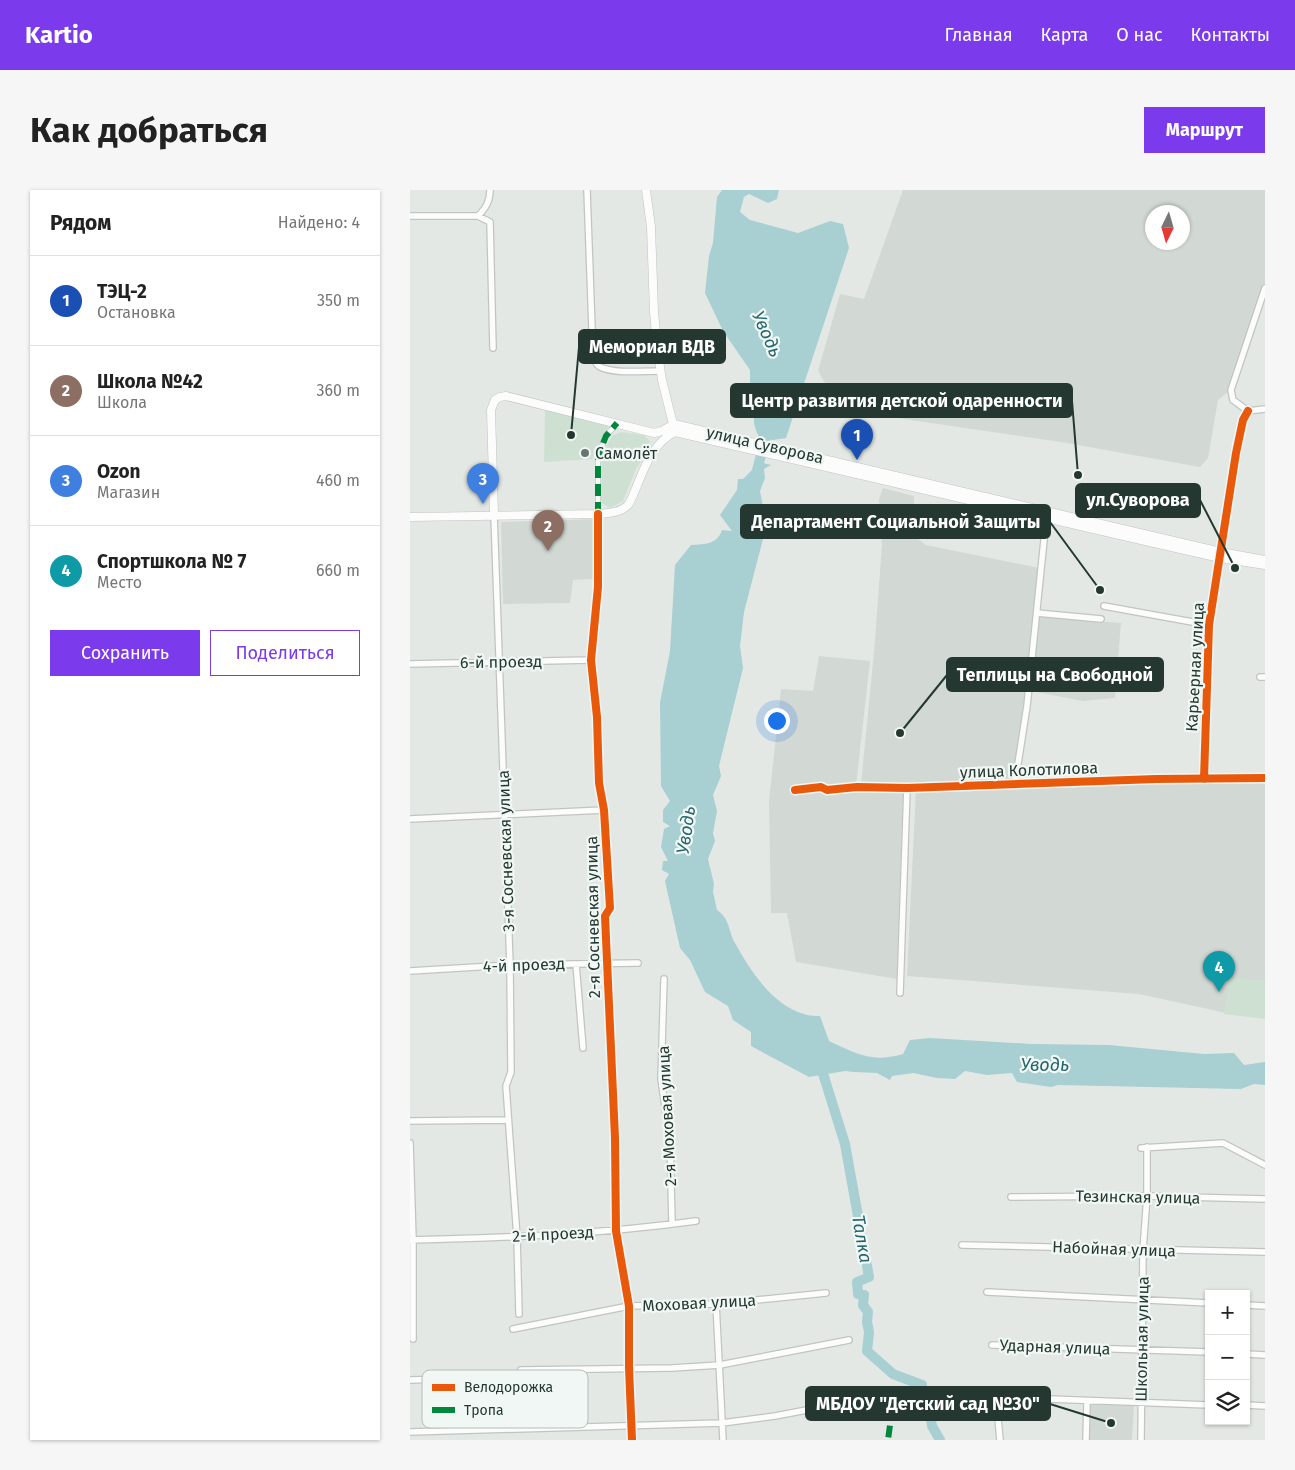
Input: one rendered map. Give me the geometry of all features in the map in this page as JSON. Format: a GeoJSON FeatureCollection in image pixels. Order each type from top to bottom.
{"type":"FeatureCollection","features":[{"type":"Feature","properties":{"kind":"main road"},"geometry":{"type":"LineString","coordinates":[[646,190],[651,227],[654,312],[660,371],[674,428]]}},
{"type":"Feature","properties":{"kind":"main road","name":"3-я Сосневская улица"},"geometry":{"type":"LineString","coordinates":[[494,515],[491,410],[495,400],[506,396],[617,423]]}},
{"type":"Feature","properties":{"kind":"main road"},"geometry":{"type":"LineString","coordinates":[[617,423],[654,433],[674,428]]}},
{"type":"Feature","properties":{"kind":"main road"},"geometry":{"type":"LineString","coordinates":[[410,517],[598,514],[617,512],[628,505],[654,449],[674,428]]}},
{"type":"Feature","properties":{"kind":"main road","name":"улица Суворова"},"geometry":{"type":"LineString","coordinates":[[674,428],[1265,565]]}},
{"type":"Feature","properties":{"kind":"main road","name":"улица Суворова"},"geometry":{"type":"LineString","coordinates":[[796,457],[1047,519],[1220,555],[1265,560]]}},
{"type":"Feature","properties":{"kind":"street"},"geometry":{"type":"LineString","coordinates":[[478,216],[484,210],[489,200],[490,190]]}},
{"type":"Feature","properties":{"kind":"street"},"geometry":{"type":"LineString","coordinates":[[587,190],[595,363],[598,367],[620,371],[660,371]]}},
{"type":"Feature","properties":{"kind":"street"},"geometry":{"type":"LineString","coordinates":[[410,216],[478,216],[490,222],[493,348]]}},
{"type":"Feature","properties":{"kind":"street"},"geometry":{"type":"LineString","coordinates":[[1265,288],[1231,390],[1233,400],[1248,411],[1265,409]]}},
{"type":"Feature","properties":{"kind":"street","name":"Карьерная улица"},"geometry":{"type":"LineString","coordinates":[[1204,779],[1209,625],[1241,428],[1248,411]]}},
{"type":"Feature","properties":{"kind":"street","name":"2-я Сосневская улица"},"geometry":{"type":"LineString","coordinates":[[617,423],[606,436],[598,456],[598,587],[591,660],[597,717],[599,783],[604,810],[610,908],[605,916],[615,1138],[616,1231],[629,1306],[632,1440]]}},
{"type":"Feature","properties":{"kind":"street","name":"3-я Сосневская улица"},"geometry":{"type":"LineString","coordinates":[[494,515],[510,965],[511,1072],[506,1086],[517,1237],[519,1314]]}},
{"type":"Feature","properties":{"kind":"street"},"geometry":{"type":"LineString","coordinates":[[1015,783],[1028,706],[1047,519]]}},
{"type":"Feature","properties":{"kind":"street"},"geometry":{"type":"LineString","coordinates":[[1104,606],[1209,625]]}},
{"type":"Feature","properties":{"kind":"street"},"geometry":{"type":"LineString","coordinates":[[1036,613],[1101,620]]}},
{"type":"Feature","properties":{"kind":"street","name":"6-й проезд"},"geometry":{"type":"LineString","coordinates":[[410,664],[591,660]]}},
{"type":"Feature","properties":{"kind":"street","name":"улица Колотилова"},"geometry":{"type":"LineString","coordinates":[[795,790],[1265,778]]}},
{"type":"Feature","properties":{"kind":"street"},"geometry":{"type":"LineString","coordinates":[[900,993],[907,788]]}},
{"type":"Feature","properties":{"kind":"street"},"geometry":{"type":"LineString","coordinates":[[410,819],[604,810]]}},
{"type":"Feature","properties":{"kind":"street","name":"4-й проезд"},"geometry":{"type":"LineString","coordinates":[[410,971],[510,965],[638,963]]}},
{"type":"Feature","properties":{"kind":"street","name":"2-я Сосневская улица"},"geometry":{"type":"LineString","coordinates":[[576,964],[583,1048]]}},
{"type":"Feature","properties":{"kind":"street","name":"2-я Моховая улица"},"geometry":{"type":"LineString","coordinates":[[664,979],[662,1079],[670,1141],[672,1224]]}},
{"type":"Feature","properties":{"kind":"street"},"geometry":{"type":"LineString","coordinates":[[410,1121],[508,1120]]}},
{"type":"Feature","properties":{"kind":"street"},"geometry":{"type":"LineString","coordinates":[[410,1143],[413,1339]]}},
{"type":"Feature","properties":{"kind":"street","name":"Школьная улица"},"geometry":{"type":"LineString","coordinates":[[1141,1440],[1143,1250],[1147,1196],[1144,1148],[1223,1143],[1265,1165]]}},
{"type":"Feature","properties":{"kind":"street","name":"Тезинская улица"},"geometry":{"type":"LineString","coordinates":[[1012,1197],[1147,1196],[1265,1199]]}},
{"type":"Feature","properties":{"kind":"street","name":"2-й проезд"},"geometry":{"type":"LineString","coordinates":[[412,1240],[517,1237],[616,1231],[696,1221]]}},
{"type":"Feature","properties":{"kind":"street","name":"Набойная улица"},"geometry":{"type":"LineString","coordinates":[[962,1245],[1265,1252]]}},
{"type":"Feature","properties":{"kind":"street"},"geometry":{"type":"LineString","coordinates":[[987,1292],[1205,1303]]}},
{"type":"Feature","properties":{"kind":"street","name":"Моховая улица"},"geometry":{"type":"LineString","coordinates":[[513,1329],[629,1306],[716,1304],[826,1293]]}},
{"type":"Feature","properties":{"kind":"street"},"geometry":{"type":"LineString","coordinates":[[716,1304],[723,1440]]}},
{"type":"Feature","properties":{"kind":"street"},"geometry":{"type":"LineString","coordinates":[[1250,1305],[1265,1306]]}},
{"type":"Feature","properties":{"kind":"street"},"geometry":{"type":"LineString","coordinates":[[520,1370],[629,1367],[672,1368],[720,1365],[850,1340]]}},
{"type":"Feature","properties":{"kind":"street","name":"Ударная улица"},"geometry":{"type":"LineString","coordinates":[[992,1345],[1205,1352]]}},
{"type":"Feature","properties":{"kind":"street"},"geometry":{"type":"LineString","coordinates":[[1250,1354],[1265,1355]]}},
{"type":"Feature","properties":{"kind":"street"},"geometry":{"type":"LineString","coordinates":[[942,1390],[996,1397],[1205,1404]]}},
{"type":"Feature","properties":{"kind":"street"},"geometry":{"type":"LineString","coordinates":[[588,1426],[722,1423],[775,1416],[833,1405],[877,1392]]}},
{"type":"Feature","properties":{"kind":"street"},"geometry":{"type":"LineString","coordinates":[[996,1397],[1000,1440]]}},
{"type":"Feature","properties":{"kind":"street"},"geometry":{"type":"LineString","coordinates":[[1086,1440],[1087,1401]]}},
{"type":"Feature","properties":{"kind":"street"},"geometry":{"type":"LineString","coordinates":[[1250,1405],[1265,1406]]}},
{"type":"Feature","properties":{"kind":"street"},"geometry":{"type":"LineString","coordinates":[[410,1432],[520,1428]]}},
{"type":"Feature","properties":{"kind":"shaded area"},"geometry":{"type":"Polygon","coordinates":[[[903,190],[1265,190],[1265,285],[1230,390],[1218,400],[1208,458],[1200,467],[1061,442],[897,418],[858,407],[831,393],[818,371],[840,294],[864,299],[903,190]]]}},
{"type":"Feature","properties":{"kind":"shaded area"},"geometry":{"type":"Polygon","coordinates":[[[883,488],[914,496],[914,536],[926,545],[1039,568],[1025,706],[1013,781],[910,785],[861,784],[882,545],[879,499],[883,488]]]}},
{"type":"Feature","properties":{"kind":"shaded area"},"geometry":{"type":"Polygon","coordinates":[[[597,519],[594,579],[573,580],[570,603],[503,604],[501,522],[597,519]]]}},
{"type":"Feature","properties":{"kind":"shaded area"},"geometry":{"type":"Polygon","coordinates":[[[1039,617],[1121,623],[1115,698],[1083,701],[1036,692],[1032,686],[1039,617]]]}},
{"type":"Feature","properties":{"kind":"shaded area"},"geometry":{"type":"Polygon","coordinates":[[[819,656],[870,661],[856,786],[834,792],[903,791],[897,979],[796,962],[787,913],[771,913],[769,801],[781,689],[813,691],[819,656]]]}},
{"type":"Feature","properties":{"kind":"shaded area"},"geometry":{"type":"Polygon","coordinates":[[[1265,779],[1265,991],[1226,1013],[1139,994],[907,976],[916,789],[1097,782],[1265,779]]]}},
{"type":"Feature","properties":{"kind":"shaded area"},"geometry":{"type":"Polygon","coordinates":[[[1089,1404],[1134,1406],[1132,1440],[1088,1440],[1089,1404]]]}},
{"type":"Feature","properties":{"kind":"green space"},"geometry":{"type":"Polygon","coordinates":[[[545,410],[609,426],[592,459],[544,462],[545,410]]]}},
{"type":"Feature","properties":{"kind":"green space"},"geometry":{"type":"Polygon","coordinates":[[[621,432],[644,435],[650,441],[646,454],[636,469],[623,501],[610,508],[602,503],[600,495],[602,479],[601,456],[612,436],[621,432]]]}},
{"type":"Feature","properties":{"kind":"green space"},"geometry":{"type":"Polygon","coordinates":[[[1229,977],[1265,981],[1265,1019],[1224,1014],[1229,977]]]}},
{"type":"Feature","properties":{"kind":"water"},"geometry":{"type":"Polygon","coordinates":[[[722,190],[779,190],[777,199],[768,203],[749,194],[744,197],[740,212],[750,220],[798,233],[830,221],[843,224],[849,248],[786,438],[773,440],[759,437],[754,420],[755,413],[760,404],[750,391],[750,370],[723,331],[705,293],[709,256],[713,243],[717,197],[722,190]]]}},
{"type":"Feature","properties":{"kind":"water"},"geometry":{"type":"Polygon","coordinates":[[[755,461],[771,465],[764,469],[765,478],[760,491],[763,507],[761,521],[764,535],[744,612],[740,646],[743,668],[719,766],[721,776],[713,795],[717,811],[713,833],[715,841],[708,859],[714,884],[713,892],[717,910],[724,917],[735,943],[763,985],[772,995],[792,1009],[808,1015],[820,1016],[829,1041],[865,1056],[882,1058],[903,1054],[910,1040],[930,1038],[1032,1044],[1109,1045],[1204,1054],[1234,1053],[1244,1065],[1265,1062],[1265,1085],[1254,1084],[1241,1089],[1058,1085],[1051,1087],[1017,1082],[1012,1073],[987,1075],[965,1071],[955,1079],[937,1078],[913,1073],[892,1076],[890,1080],[877,1073],[845,1071],[809,1077],[751,1046],[751,1032],[733,1020],[728,1006],[705,992],[690,960],[680,948],[665,881],[669,874],[662,870],[663,861],[668,861],[661,847],[664,829],[670,826],[663,822],[663,810],[670,801],[661,786],[660,703],[670,651],[675,565],[691,545],[710,543],[717,539],[722,530],[732,531],[720,515],[737,490],[738,479],[743,479],[753,469],[755,461]]]}},
{"type":"Feature","properties":{"kind":"waterway","name":"Уводь"},"geometry":{"type":"LineString","coordinates":[[756,474],[769,425]]}},
{"type":"Feature","properties":{"kind":"waterway","name":"Талка"},"geometry":{"type":"LineString","coordinates":[[820,1064],[845,1144],[869,1277],[857,1282],[858,1294],[864,1295],[863,1305],[868,1312],[869,1332],[867,1351],[893,1374],[922,1385],[918,1408],[929,1409],[932,1426],[940,1440]]}},
{"type":"Feature","properties":{"kind":"marked path"},"geometry":{"type":"LineString","coordinates":[[598,514],[598,456],[606,436],[617,423]]}},
{"type":"Feature","properties":{"kind":"marked path"},"geometry":{"type":"LineString","coordinates":[[877,1392],[890,1425],[888,1440]]}},
{"type":"Feature","properties":{"kind":"cycle path"},"geometry":{"type":"LineString","coordinates":[[1204,779],[1209,625],[1236,453],[1243,420],[1248,411]]}},
{"type":"Feature","properties":{"kind":"cycle path"},"geometry":{"type":"LineString","coordinates":[[598,514],[598,587],[591,660],[597,717],[599,783],[604,810],[610,908],[605,916],[615,1138],[616,1231],[629,1306],[632,1440]]}},
{"type":"Feature","properties":{"kind":"cycle path"},"geometry":{"type":"LineString","coordinates":[[795,790],[821,787],[827,790],[857,787],[907,788],[1156,779],[1265,778]]}},
{"type":"Feature","properties":{"kind":"place","name":"Мемориал ВДВ"},"geometry":{"type":"Point","coordinates":[571,435]}},
{"type":"Feature","properties":{"kind":"place","name":"Самолёт"},"geometry":{"type":"Point","coordinates":[585,453]}},
{"type":"Feature","properties":{"kind":"place","name":"ТЭЦ-2"},"geometry":{"type":"Point","coordinates":[857,460]}},
{"type":"Feature","properties":{"kind":"place","name":"Центр развития детской одаренности"},"geometry":{"type":"Point","coordinates":[1078,475]}},
{"type":"Feature","properties":{"kind":"place","name":"Ozon"},"geometry":{"type":"Point","coordinates":[483,504]}},
{"type":"Feature","properties":{"kind":"place","name":"Школа №42"},"geometry":{"type":"Point","coordinates":[548,551]}},
{"type":"Feature","properties":{"kind":"place","name":"ул.Суворова"},"geometry":{"type":"Point","coordinates":[1235,568]}},
{"type":"Feature","properties":{"kind":"place","name":"Департамент Социальной Защиты"},"geometry":{"type":"Point","coordinates":[1100,590]}},
{"type":"Feature","properties":{"kind":"place","name":"Теплицы на Свободной"},"geometry":{"type":"Point","coordinates":[900,733]}},
{"type":"Feature","properties":{"kind":"place","name":"Спортшкола № 7"},"geometry":{"type":"Point","coordinates":[1219,992]}},
{"type":"Feature","properties":{"kind":"place","name":"МБДОУ \"Детский сад №30\""},"geometry":{"type":"Point","coordinates":[1111,1423]}}]}
